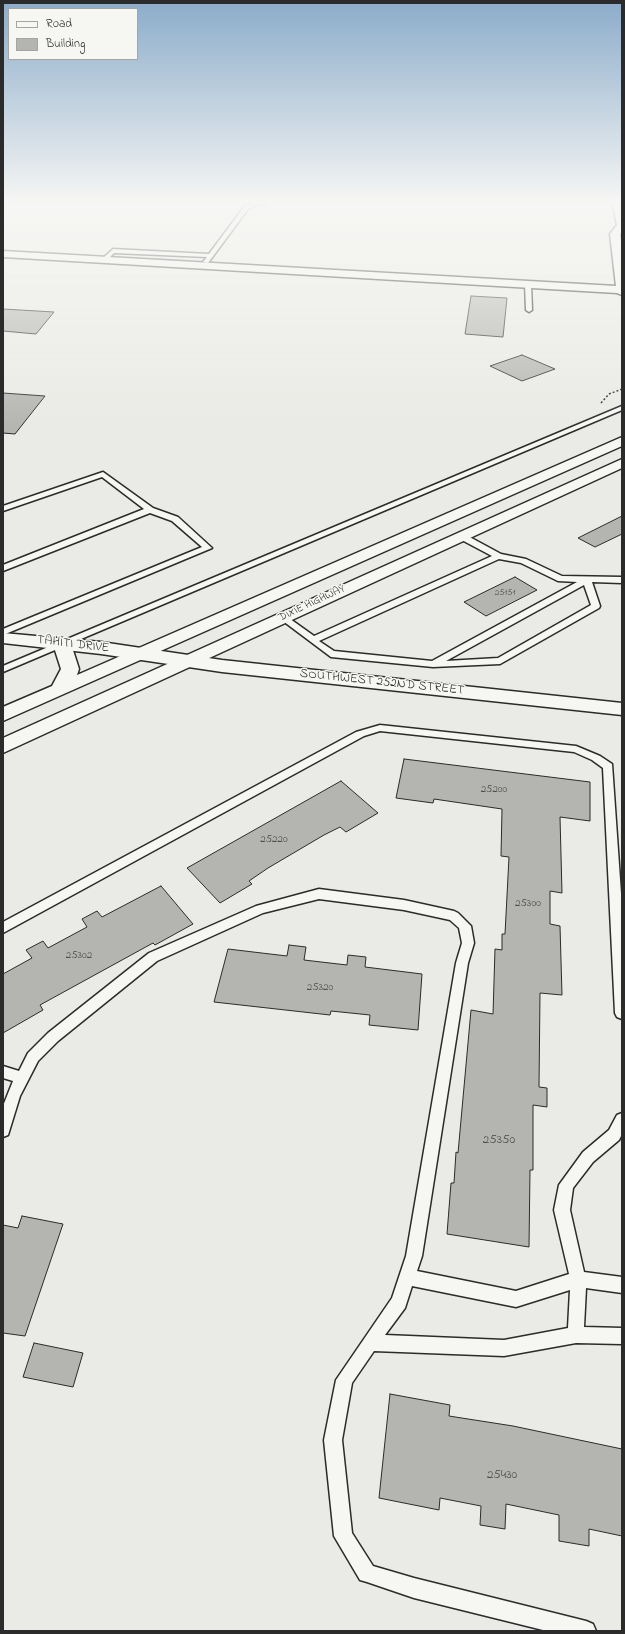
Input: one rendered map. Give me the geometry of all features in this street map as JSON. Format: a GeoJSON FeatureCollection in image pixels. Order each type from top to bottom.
{"type":"FeatureCollection","features":[{"type":"Feature","properties":{"kind":"main road"},"geometry":{"type":"LineString","coordinates":[[406,277],[622,291],[620,277]]}},
{"type":"Feature","properties":{"kind":"main road","name":"DIXIE HIGHWAY"},"geometry":{"type":"LineString","coordinates":[[3,715],[622,441]]}},
{"type":"Feature","properties":{"kind":"main road"},"geometry":{"type":"LineString","coordinates":[[461,536],[460,531],[463,524],[471,519],[554,483],[575,462]]}},
{"type":"Feature","properties":{"kind":"main road","name":"DIXIE HIGHWAY"},"geometry":{"type":"LineString","coordinates":[[3,746],[622,463]]}},
{"type":"Feature","properties":{"kind":"main road","name":"TAHITI DRIVE"},"geometry":{"type":"LineString","coordinates":[[3,638],[142,654]]}},
{"type":"Feature","properties":{"kind":"main road"},"geometry":{"type":"LineString","coordinates":[[60,690],[70,669],[62,644]]}},
{"type":"Feature","properties":{"kind":"main road","name":"SOUTHWEST 252ND STREET"},"geometry":{"type":"LineString","coordinates":[[142,654],[187,661],[622,709]]}},
{"type":"Feature","properties":{"kind":"lane"},"geometry":{"type":"LineString","coordinates":[[528,284],[529,310]]}},
{"type":"Feature","properties":{"kind":"lane"},"geometry":{"type":"LineString","coordinates":[[3,669],[622,408]]}},
{"type":"Feature","properties":{"kind":"lane"},"geometry":{"type":"LineString","coordinates":[[3,509],[102,474],[150,510],[175,519],[208,548],[3,632]]}},
{"type":"Feature","properties":{"kind":"lane"},"geometry":{"type":"LineString","coordinates":[[3,568],[150,510]]}},
{"type":"Feature","properties":{"kind":"lane"},"geometry":{"type":"LineString","coordinates":[[461,536],[498,556],[523,561],[561,579],[622,580]]}},
{"type":"Feature","properties":{"kind":"lane"},"geometry":{"type":"LineString","coordinates":[[313,640],[498,556]]}},
{"type":"Feature","properties":{"kind":"lane"},"geometry":{"type":"LineString","coordinates":[[283,618],[331,654],[433,664],[500,661],[596,606],[587,580]]}},
{"type":"Feature","properties":{"kind":"lane"},"geometry":{"type":"LineString","coordinates":[[433,664],[587,580]]}},
{"type":"Feature","properties":{"kind":"lane"},"geometry":{"type":"LineString","coordinates":[[3,928],[360,734],[380,728],[576,749],[596,758],[608,767],[622,1013]]}},
{"type":"Feature","properties":{"kind":"lane"},"geometry":{"type":"LineString","coordinates":[[3,1130],[13,1095],[33,1057],[53,1037],[153,957],[260,909],[319,894],[404,905],[454,916],[465,926],[468,943],[462,963],[414,1256],[399,1302],[372,1343],[344,1380],[333,1440],[343,1536],[367,1573],[414,1588],[586,1631]]}},
{"type":"Feature","properties":{"kind":"lane"},"geometry":{"type":"LineString","coordinates":[[3,1072],[22,1078]]}},
{"type":"Feature","properties":{"kind":"lane"},"geometry":{"type":"LineString","coordinates":[[576,1335],[578,1279],[562,1210],[566,1186],[588,1157],[614,1135],[622,1120]]}},
{"type":"Feature","properties":{"kind":"lane"},"geometry":{"type":"LineString","coordinates":[[407,1277],[516,1299],[578,1279],[622,1285]]}},
{"type":"Feature","properties":{"kind":"lane"},"geometry":{"type":"LineString","coordinates":[[372,1343],[504,1348],[576,1335],[622,1336]]}},
{"type":"Feature","properties":{"kind":"building"},"geometry":{"type":"Polygon","coordinates":[[[471,296],[507,298],[503,337],[465,334],[471,296]]]}},
{"type":"Feature","properties":{"kind":"building"},"geometry":{"type":"Polygon","coordinates":[[[3,309],[54,312],[36,334],[3,331],[3,309]]]}},
{"type":"Feature","properties":{"kind":"building"},"geometry":{"type":"Polygon","coordinates":[[[522,355],[555,369],[522,381],[490,366],[522,355]]]}},
{"type":"Feature","properties":{"kind":"building"},"geometry":{"type":"Polygon","coordinates":[[[3,393],[45,396],[15,434],[3,433],[3,393]]]}},
{"type":"Feature","properties":{"kind":"building"},"geometry":{"type":"Polygon","coordinates":[[[622,516],[622,534],[595,547],[578,538],[622,516]]]}},
{"type":"Feature","properties":{"kind":"building"},"geometry":{"type":"Polygon","coordinates":[[[515,577],[537,590],[486,616],[464,602],[515,577]]]}},
{"type":"Feature","properties":{"kind":"building"},"geometry":{"type":"Polygon","coordinates":[[[404,759],[590,782],[590,821],[560,817],[562,893],[550,891],[550,924],[560,926],[562,995],[540,993],[539,1087],[547,1088],[547,1107],[533,1105],[533,1170],[530,1170],[529,1247],[447,1234],[451,1183],[454,1183],[456,1152],[458,1153],[471,1010],[493,1014],[495,949],[502,950],[502,934],[505,934],[509,857],[501,856],[502,809],[434,799],[433,803],[396,798],[404,759]]]}},
{"type":"Feature","properties":{"kind":"building"},"geometry":{"type":"Polygon","coordinates":[[[341,781],[378,813],[346,832],[340,827],[324,835],[268,868],[249,881],[252,884],[220,903],[187,868],[341,781]]]}},
{"type":"Feature","properties":{"kind":"building"},"geometry":{"type":"Polygon","coordinates":[[[161,886],[193,924],[155,945],[153,943],[40,1005],[43,1010],[3,1033],[3,974],[32,958],[26,950],[43,941],[48,948],[87,927],[82,919],[97,911],[102,917],[161,886]]]}},
{"type":"Feature","properties":{"kind":"building"},"geometry":{"type":"Polygon","coordinates":[[[289,945],[306,947],[304,960],[347,965],[348,955],[366,957],[365,967],[422,974],[418,1030],[369,1025],[370,1015],[331,1011],[330,1015],[214,1002],[228,949],[287,956],[289,945]]]}},
{"type":"Feature","properties":{"kind":"building"},"geometry":{"type":"Polygon","coordinates":[[[22,1216],[63,1224],[25,1336],[3,1333],[3,1225],[18,1228],[22,1216]]]}},
{"type":"Feature","properties":{"kind":"building"},"geometry":{"type":"Polygon","coordinates":[[[34,1343],[83,1353],[73,1387],[23,1377],[34,1343]]]}},
{"type":"Feature","properties":{"kind":"building"},"geometry":{"type":"Polygon","coordinates":[[[390,1394],[450,1405],[449,1416],[513,1426],[622,1449],[622,1536],[589,1529],[589,1546],[559,1541],[559,1515],[506,1504],[505,1529],[480,1525],[481,1506],[440,1498],[439,1510],[379,1498],[390,1394]]]}}]}
